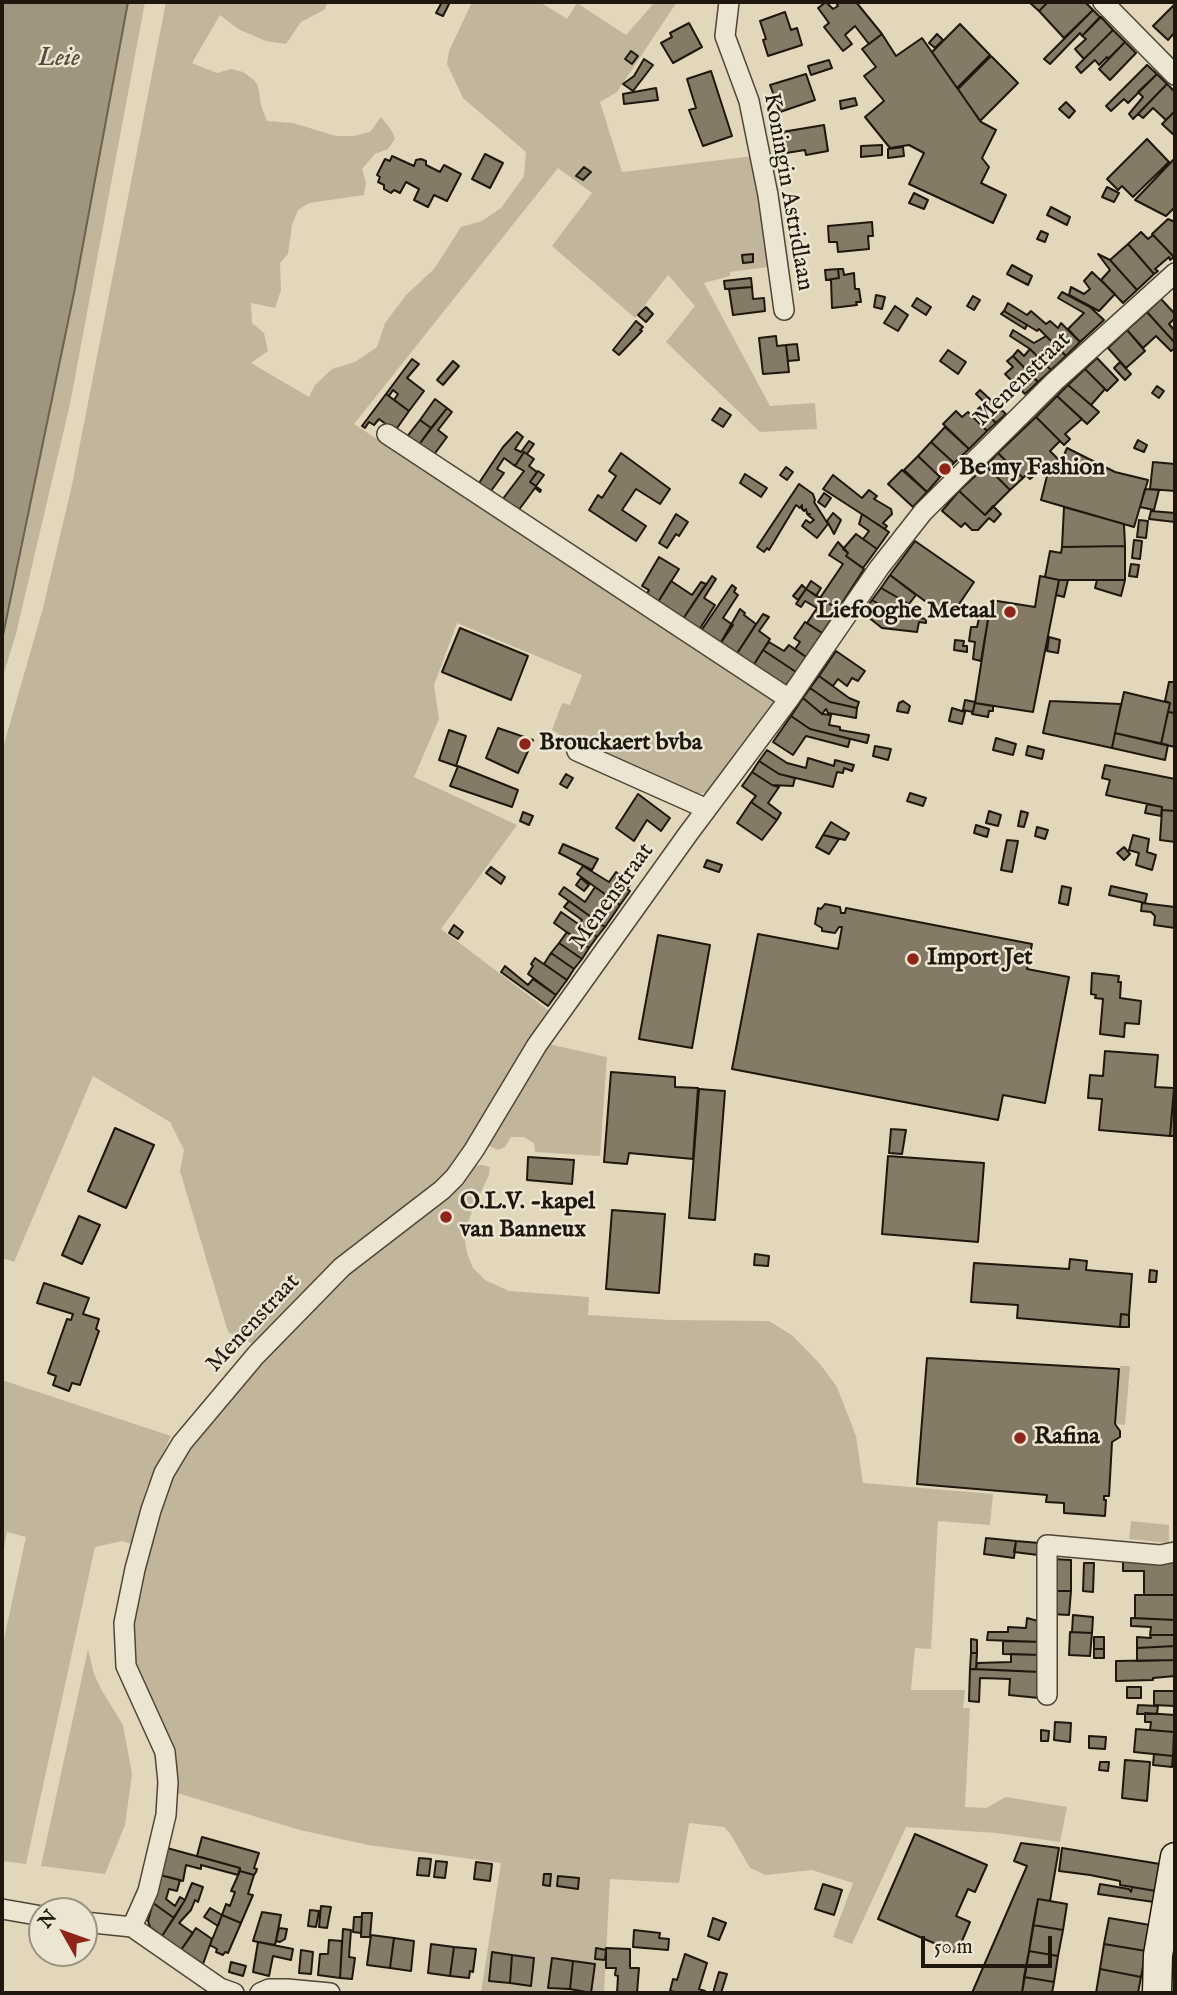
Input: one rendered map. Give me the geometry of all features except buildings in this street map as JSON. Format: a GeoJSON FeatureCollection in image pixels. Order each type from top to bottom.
{"type":"FeatureCollection","features":[{"type":"Feature","properties":{"kind":"street","name":"Koningin Astridlaan"},"geometry":{"type":"LineString","coordinates":[[729,2],[725,36],[749,102],[768,195],[784,310]]}},
{"type":"Feature","properties":{"kind":"street"},"geometry":{"type":"LineString","coordinates":[[1103,2],[1175,75]]}},
{"type":"Feature","properties":{"kind":"street","name":"Menenstraat"},"geometry":{"type":"LineString","coordinates":[[132,1927],[148,1891],[166,1815],[168,1782],[165,1752],[126,1666],[124,1623],[135,1569],[164,1473],[182,1443],[213,1404],[334,1275],[455,1177],[537,1045],[706,809],[789,699],[879,568],[923,512],[1054,382],[1175,273]]}},
{"type":"Feature","properties":{"kind":"street"},"geometry":{"type":"LineString","coordinates":[[387,434],[789,699]]}},
{"type":"Feature","properties":{"kind":"street"},"geometry":{"type":"LineString","coordinates":[[577,751],[706,809]]}},
{"type":"Feature","properties":{"kind":"street"},"geometry":{"type":"LineString","coordinates":[[1047,1695],[1047,1545],[1160,1555],[1175,1552]]}},
{"type":"Feature","properties":{"kind":"street"},"geometry":{"type":"LineString","coordinates":[[1157,1993],[1158,1955],[1175,1857]]}},
{"type":"Feature","properties":{"kind":"street"},"geometry":{"type":"LineString","coordinates":[[2,1909],[28,1914]]}},
{"type":"Feature","properties":{"kind":"street"},"geometry":{"type":"LineString","coordinates":[[98,1923],[132,1927],[220,1988],[234,1993]]}},
{"type":"Feature","properties":{"kind":"street"},"geometry":{"type":"LineString","coordinates":[[260,1993],[269,1989],[330,1993]]}},
{"type":"Feature","properties":{"kind":"shaded area"},"geometry":{"type":"Polygon","coordinates":[[[128,2],[145,2],[70,404],[16,634],[2,679],[2,640],[74,293],[128,2]]]}},
{"type":"Feature","properties":{"kind":"shaded area"},"geometry":{"type":"Polygon","coordinates":[[[166,2],[328,2],[324,10],[301,22],[286,44],[266,41],[238,29],[220,15],[192,63],[217,73],[231,69],[243,72],[254,80],[267,121],[293,123],[336,136],[354,136],[370,132],[381,117],[395,139],[388,149],[375,154],[362,169],[366,183],[364,195],[309,203],[298,210],[292,225],[288,254],[280,263],[281,290],[275,308],[251,303],[252,323],[264,333],[268,351],[251,363],[309,397],[315,385],[332,369],[355,362],[377,347],[385,323],[406,295],[434,269],[461,227],[482,221],[501,208],[524,176],[526,152],[463,98],[447,64],[449,51],[472,2],[540,2],[567,19],[577,3],[626,35],[655,2],[677,2],[617,92],[600,102],[622,172],[753,156],[768,267],[730,272],[730,276],[704,283],[770,406],[815,403],[817,429],[760,432],[666,342],[695,306],[668,275],[635,318],[552,246],[592,193],[558,168],[354,424],[773,697],[775,704],[710,792],[691,795],[573,743],[552,730],[562,703],[570,705],[582,675],[457,623],[434,685],[439,719],[414,777],[517,825],[441,929],[552,1013],[452,1169],[255,1345],[228,1332],[180,1171],[184,1150],[170,1122],[93,1076],[14,1262],[2,1258],[2,751],[43,608],[72,485],[166,2]]]}},
{"type":"Feature","properties":{"kind":"shaded area"},"geometry":{"type":"Polygon","coordinates":[[[548,1044],[607,1057],[600,1156],[535,1152],[534,1143],[524,1137],[511,1137],[505,1147],[498,1150],[485,1144],[548,1044]]]}},
{"type":"Feature","properties":{"kind":"shaded area"},"geometry":{"type":"Polygon","coordinates":[[[472,1166],[490,1167],[489,1175],[464,1235],[473,1268],[485,1280],[509,1291],[589,1297],[588,1315],[670,1320],[769,1321],[793,1336],[820,1364],[837,1387],[856,1436],[863,1483],[993,1494],[990,1525],[938,1521],[931,1649],[915,1648],[911,1690],[965,1690],[963,1708],[970,1708],[965,1807],[986,1808],[1006,1797],[1067,1807],[1060,1842],[997,1833],[906,1827],[852,1944],[833,1937],[853,1883],[812,1870],[766,1875],[750,1868],[724,1827],[689,1823],[679,1883],[610,1879],[604,1993],[481,1993],[501,1863],[368,1845],[300,1830],[177,1793],[173,1752],[159,1715],[138,1679],[132,1654],[131,1627],[155,1514],[181,1460],[231,1393],[342,1276],[472,1166]]]}},
{"type":"Feature","properties":{"kind":"shaded area"},"geometry":{"type":"Polygon","coordinates":[[[1120,1366],[1130,1366],[1125,1425],[1115,1424],[1120,1366]]]}},
{"type":"Feature","properties":{"kind":"shaded area"},"geometry":{"type":"Polygon","coordinates":[[[2,1380],[171,1436],[146,1489],[131,1544],[122,1541],[95,1547],[26,1864],[2,1861],[2,1648],[26,1537],[7,1532],[2,1559],[2,1380]]]}},
{"type":"Feature","properties":{"kind":"shaded area"},"geometry":{"type":"Polygon","coordinates":[[[1131,1521],[1169,1525],[1169,1543],[1129,1539],[1131,1521]]]}},
{"type":"Feature","properties":{"kind":"shaded area"},"geometry":{"type":"Polygon","coordinates":[[[88,1649],[94,1674],[123,1725],[132,1774],[125,1825],[105,1874],[41,1866],[88,1649]]]}},
{"type":"Feature","properties":{"kind":"water","name":"Leie"},"geometry":{"type":"Polygon","coordinates":[[[2,2],[128,2],[74,293],[2,640],[2,2]]]}},
{"type":"Feature","properties":{"kind":"place","name":"Be my Fashion"},"geometry":{"type":"Point","coordinates":[945,469]}},
{"type":"Feature","properties":{"kind":"place","name":"Liefooghe Metaal"},"geometry":{"type":"Point","coordinates":[1010,612]}},
{"type":"Feature","properties":{"kind":"place","name":"Brouckaert bvba"},"geometry":{"type":"Point","coordinates":[525,744]}},
{"type":"Feature","properties":{"kind":"place","name":"Import Jet"},"geometry":{"type":"Point","coordinates":[913,959]}},
{"type":"Feature","properties":{"kind":"place","name":"O.L.V. -kapel van Banneux"},"geometry":{"type":"Point","coordinates":[446,1217]}},
{"type":"Feature","properties":{"kind":"place","name":"Rafina"},"geometry":{"type":"Point","coordinates":[1020,1438]}}]}
